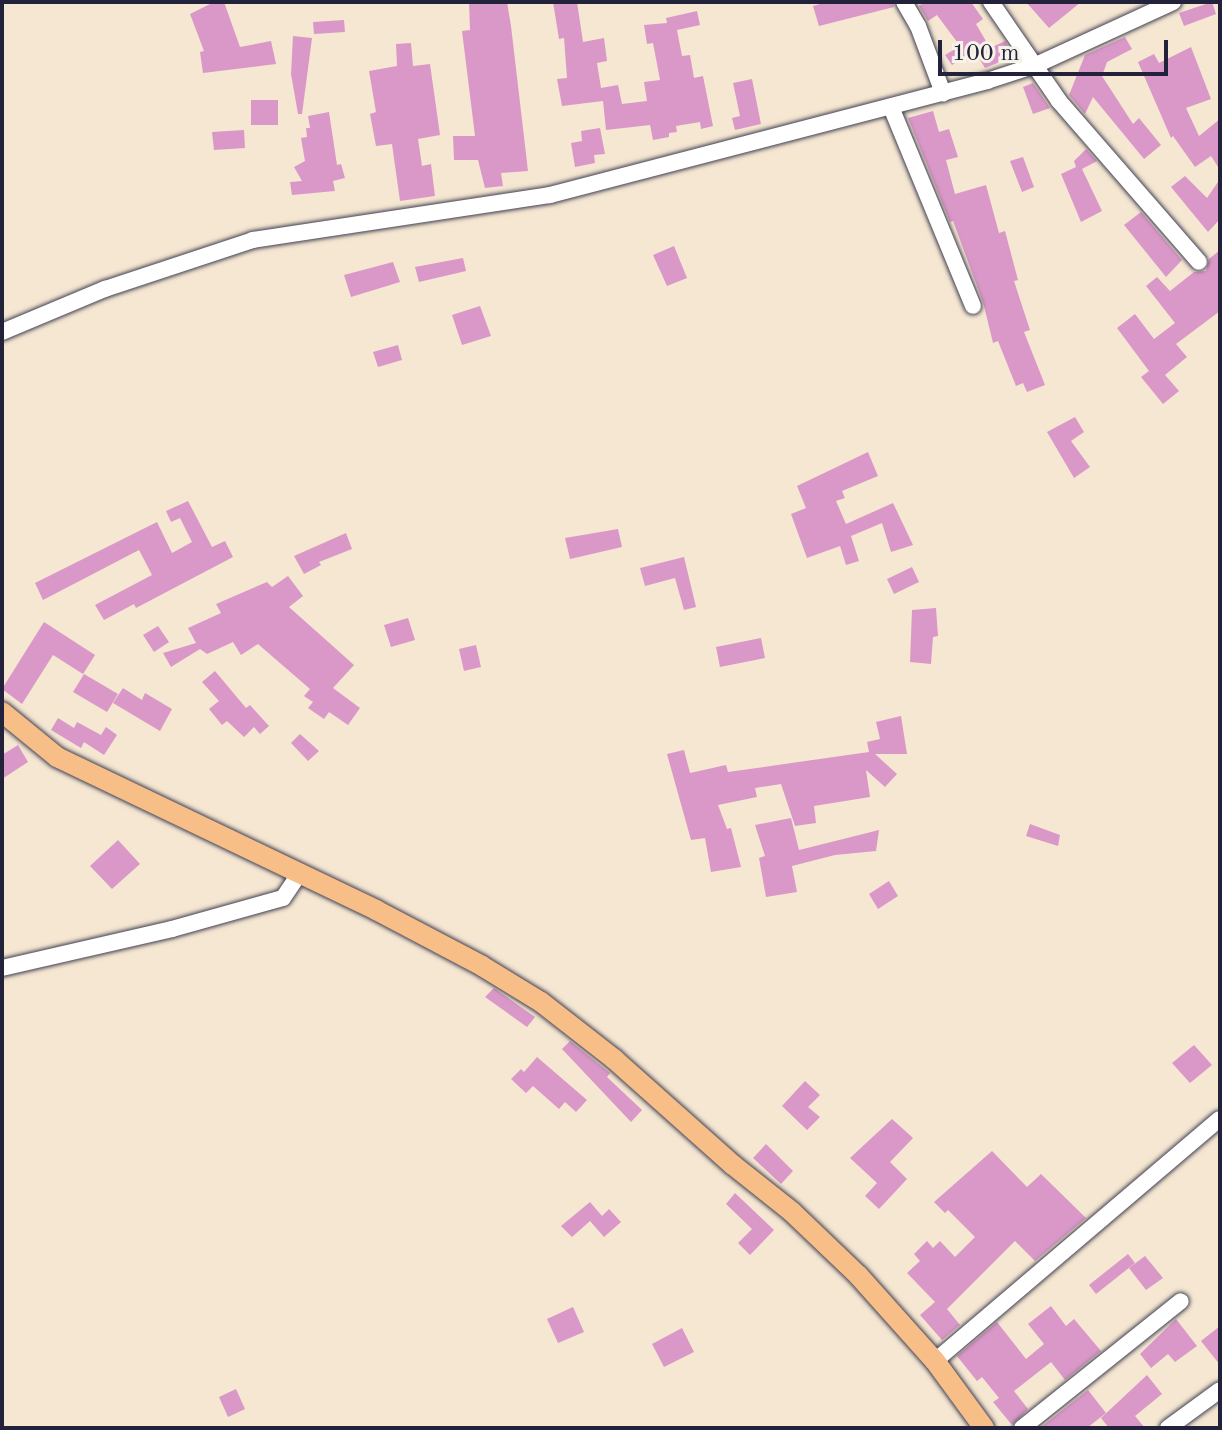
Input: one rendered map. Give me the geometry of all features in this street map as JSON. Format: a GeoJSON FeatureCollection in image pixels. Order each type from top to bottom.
{"type":"FeatureCollection","features":[{"type":"Feature","properties":{"kind":"main road"},"geometry":{"type":"LineString","coordinates":[[2,712],[57,757],[300,873],[482,966],[541,1002],[614,1059],[733,1165],[792,1212],[858,1275],[935,1361],[984,1428]]}},
{"type":"Feature","properties":{"kind":"street"},"geometry":{"type":"LineString","coordinates":[[904,2],[918,26],[943,93]]}},
{"type":"Feature","properties":{"kind":"street"},"geometry":{"type":"LineString","coordinates":[[991,2],[1059,101],[1199,262]]}},
{"type":"Feature","properties":{"kind":"street"},"geometry":{"type":"LineString","coordinates":[[2,332],[105,289],[253,240],[550,195],[943,93],[1036,65],[1173,2]]}},
{"type":"Feature","properties":{"kind":"street"},"geometry":{"type":"LineString","coordinates":[[891,107],[973,306]]}},
{"type":"Feature","properties":{"kind":"street"},"geometry":{"type":"LineString","coordinates":[[2,968],[172,929],[283,898],[300,873]]}},
{"type":"Feature","properties":{"kind":"street"},"geometry":{"type":"LineString","coordinates":[[935,1361],[1219,1119]]}},
{"type":"Feature","properties":{"kind":"street"},"geometry":{"type":"LineString","coordinates":[[1022,1428],[1181,1301]]}},
{"type":"Feature","properties":{"kind":"street"},"geometry":{"type":"LineString","coordinates":[[1168,1428],[1220,1390]]}},
{"type":"Feature","properties":{"kind":"building"},"geometry":{"type":"Polygon","coordinates":[[[214,2],[224,2],[240,47],[271,41],[276,64],[203,73],[200,52],[204,51],[190,14],[214,2]]]}},
{"type":"Feature","properties":{"kind":"building"},"geometry":{"type":"Polygon","coordinates":[[[469,2],[507,2],[528,171],[501,173],[503,186],[485,188],[478,160],[454,160],[453,136],[475,136],[462,31],[470,30],[469,2]]]}},
{"type":"Feature","properties":{"kind":"building"},"geometry":{"type":"Polygon","coordinates":[[[553,2],[577,2],[583,42],[604,38],[607,61],[597,63],[601,88],[618,85],[622,104],[647,101],[644,82],[660,80],[653,43],[647,44],[644,25],[667,23],[666,18],[697,11],[700,25],[677,30],[682,56],[690,55],[694,78],[703,76],[713,126],[701,129],[700,122],[676,126],[677,132],[669,133],[669,137],[653,140],[650,125],[606,130],[603,101],[562,106],[557,79],[567,78],[564,38],[559,39],[553,2]]]}},
{"type":"Feature","properties":{"kind":"building"},"geometry":{"type":"Polygon","coordinates":[[[827,2],[893,2],[894,7],[819,26],[813,6],[827,2]]]}},
{"type":"Feature","properties":{"kind":"building"},"geometry":{"type":"Polygon","coordinates":[[[925,2],[971,2],[983,19],[976,24],[990,48],[1005,41],[1014,56],[985,68],[974,50],[952,65],[945,55],[960,46],[937,15],[928,21],[919,6],[925,2]]]}},
{"type":"Feature","properties":{"kind":"building"},"geometry":{"type":"Polygon","coordinates":[[[1026,2],[1081,2],[1049,28],[1026,2]]]}},
{"type":"Feature","properties":{"kind":"building"},"geometry":{"type":"Polygon","coordinates":[[[1212,2],[1216,14],[1184,26],[1179,13],[1212,2]]]}},
{"type":"Feature","properties":{"kind":"building"},"geometry":{"type":"Polygon","coordinates":[[[344,20],[345,32],[314,34],[313,22],[344,20]]]}},
{"type":"Feature","properties":{"kind":"building"},"geometry":{"type":"Polygon","coordinates":[[[293,36],[312,38],[302,114],[298,114],[291,74],[293,36]]]}},
{"type":"Feature","properties":{"kind":"building"},"geometry":{"type":"Polygon","coordinates":[[[1125,37],[1132,49],[1107,62],[1102,76],[1133,124],[1139,118],[1161,145],[1144,159],[1093,97],[1085,114],[1069,95],[1085,55],[1125,37]]]}},
{"type":"Feature","properties":{"kind":"building"},"geometry":{"type":"Polygon","coordinates":[[[411,43],[413,66],[430,64],[440,135],[418,139],[422,166],[431,164],[435,196],[400,201],[392,144],[376,146],[370,114],[376,112],[369,71],[397,66],[396,44],[411,43]]]}},
{"type":"Feature","properties":{"kind":"building"},"geometry":{"type":"Polygon","coordinates":[[[1191,47],[1211,99],[1186,108],[1199,136],[1220,119],[1220,170],[1211,156],[1195,167],[1173,136],[1171,138],[1138,62],[1154,54],[1159,63],[1191,47]]]}},
{"type":"Feature","properties":{"kind":"building"},"geometry":{"type":"Polygon","coordinates":[[[752,79],[761,124],[735,130],[732,118],[740,116],[733,83],[752,79]]]}},
{"type":"Feature","properties":{"kind":"building"},"geometry":{"type":"Polygon","coordinates":[[[1033,83],[1050,108],[1033,114],[1023,87],[1033,83]]]}},
{"type":"Feature","properties":{"kind":"building"},"geometry":{"type":"Polygon","coordinates":[[[251,100],[278,100],[278,125],[251,125],[251,100]]]}},
{"type":"Feature","properties":{"kind":"building"},"geometry":{"type":"Polygon","coordinates":[[[933,111],[939,132],[949,129],[958,157],[946,160],[955,194],[986,185],[999,233],[1005,231],[1018,280],[1014,281],[1030,330],[1024,332],[1045,385],[1027,392],[1023,383],[1016,386],[998,341],[993,343],[983,302],[953,221],[950,222],[908,118],[933,111]]]}},
{"type":"Feature","properties":{"kind":"building"},"geometry":{"type":"Polygon","coordinates":[[[329,112],[337,165],[341,164],[345,178],[333,181],[335,191],[292,195],[290,182],[302,181],[294,167],[305,161],[301,138],[307,137],[306,128],[310,128],[308,116],[329,112]]]}},
{"type":"Feature","properties":{"kind":"building"},"geometry":{"type":"Polygon","coordinates":[[[600,128],[605,154],[594,155],[595,163],[575,167],[571,143],[582,141],[581,131],[600,128]]]}},
{"type":"Feature","properties":{"kind":"building"},"geometry":{"type":"Polygon","coordinates":[[[244,130],[245,148],[214,150],[212,132],[244,130]]]}},
{"type":"Feature","properties":{"kind":"building"},"geometry":{"type":"Polygon","coordinates":[[[1086,149],[1097,161],[1082,169],[1102,211],[1081,222],[1061,174],[1076,167],[1074,161],[1086,149]]]}},
{"type":"Feature","properties":{"kind":"building"},"geometry":{"type":"Polygon","coordinates":[[[1023,157],[1034,187],[1022,192],[1010,161],[1023,157]]]}},
{"type":"Feature","properties":{"kind":"building"},"geometry":{"type":"Polygon","coordinates":[[[1185,176],[1207,198],[1220,179],[1220,219],[1208,232],[1171,187],[1185,176]]]}},
{"type":"Feature","properties":{"kind":"building"},"geometry":{"type":"Polygon","coordinates":[[[1141,212],[1182,260],[1166,277],[1124,225],[1141,212]]]}},
{"type":"Feature","properties":{"kind":"building"},"geometry":{"type":"Polygon","coordinates":[[[674,246],[687,278],[667,286],[653,255],[674,246]]]}},
{"type":"Feature","properties":{"kind":"building"},"geometry":{"type":"Polygon","coordinates":[[[1220,250],[1220,311],[1176,344],[1187,357],[1165,375],[1179,391],[1163,404],[1141,377],[1149,371],[1117,328],[1135,314],[1154,339],[1175,323],[1146,286],[1157,277],[1170,291],[1194,272],[1206,271],[1209,259],[1220,250]]]}},
{"type":"Feature","properties":{"kind":"building"},"geometry":{"type":"Polygon","coordinates":[[[463,258],[466,271],[419,282],[415,267],[463,258]]]}},
{"type":"Feature","properties":{"kind":"building"},"geometry":{"type":"Polygon","coordinates":[[[393,262],[400,282],[351,297],[344,275],[393,262]]]}},
{"type":"Feature","properties":{"kind":"building"},"geometry":{"type":"Polygon","coordinates":[[[480,306],[491,336],[462,345],[452,315],[480,306]]]}},
{"type":"Feature","properties":{"kind":"building"},"geometry":{"type":"Polygon","coordinates":[[[398,345],[402,360],[378,367],[373,352],[398,345]]]}},
{"type":"Feature","properties":{"kind":"building"},"geometry":{"type":"Polygon","coordinates":[[[1075,417],[1084,432],[1071,441],[1090,467],[1074,478],[1047,432],[1075,417]]]}},
{"type":"Feature","properties":{"kind":"building"},"geometry":{"type":"Polygon","coordinates":[[[868,452],[878,476],[842,491],[845,498],[836,501],[846,524],[893,503],[913,545],[891,552],[882,523],[851,536],[859,561],[846,565],[840,546],[807,558],[791,514],[806,508],[797,486],[868,452]]]}},
{"type":"Feature","properties":{"kind":"building"},"geometry":{"type":"Polygon","coordinates":[[[188,501],[212,547],[225,541],[233,557],[136,608],[134,604],[104,620],[95,605],[152,575],[139,550],[43,600],[35,583],[157,522],[172,553],[192,542],[180,518],[171,522],[166,511],[188,501]]]}},
{"type":"Feature","properties":{"kind":"building"},"geometry":{"type":"Polygon","coordinates":[[[618,529],[622,547],[570,559],[565,538],[618,529]]]}},
{"type":"Feature","properties":{"kind":"building"},"geometry":{"type":"Polygon","coordinates":[[[346,533],[352,549],[319,562],[321,565],[304,574],[294,556],[346,533]]]}},
{"type":"Feature","properties":{"kind":"building"},"geometry":{"type":"Polygon","coordinates":[[[684,557],[696,607],[684,610],[675,578],[645,586],[640,568],[684,557]]]}},
{"type":"Feature","properties":{"kind":"building"},"geometry":{"type":"Polygon","coordinates":[[[912,567],[919,582],[894,594],[887,579],[912,567]]]}},
{"type":"Feature","properties":{"kind":"building"},"geometry":{"type":"Polygon","coordinates":[[[288,576],[303,596],[289,607],[354,665],[333,688],[360,708],[348,725],[329,712],[324,719],[308,708],[313,702],[304,696],[310,689],[258,644],[241,655],[233,642],[207,654],[200,649],[171,667],[163,653],[196,643],[188,628],[221,613],[216,604],[267,582],[272,587],[288,576]]]}},
{"type":"Feature","properties":{"kind":"building"},"geometry":{"type":"Polygon","coordinates":[[[936,608],[938,636],[933,637],[931,664],[910,662],[912,610],[936,608]]]}},
{"type":"Feature","properties":{"kind":"building"},"geometry":{"type":"Polygon","coordinates":[[[408,618],[415,640],[391,647],[384,625],[408,618]]]}},
{"type":"Feature","properties":{"kind":"building"},"geometry":{"type":"Polygon","coordinates":[[[44,622],[95,655],[83,674],[53,655],[22,704],[2,689],[44,622]]]}},
{"type":"Feature","properties":{"kind":"building"},"geometry":{"type":"Polygon","coordinates":[[[158,626],[169,642],[154,652],[143,635],[158,626]]]}},
{"type":"Feature","properties":{"kind":"building"},"geometry":{"type":"Polygon","coordinates":[[[761,638],[765,658],[720,667],[716,647],[761,638]]]}},
{"type":"Feature","properties":{"kind":"building"},"geometry":{"type":"Polygon","coordinates":[[[476,645],[481,667],[464,671],[459,649],[476,645]]]}},
{"type":"Feature","properties":{"kind":"building"},"geometry":{"type":"Polygon","coordinates":[[[215,671],[246,708],[250,705],[269,726],[260,734],[254,727],[244,737],[227,721],[222,725],[209,709],[219,701],[202,682],[215,671]]]}},
{"type":"Feature","properties":{"kind":"building"},"geometry":{"type":"Polygon","coordinates":[[[84,674],[118,694],[107,712],[73,692],[84,674]]]}},
{"type":"Feature","properties":{"kind":"building"},"geometry":{"type":"Polygon","coordinates":[[[123,688],[142,700],[145,693],[172,709],[160,731],[113,703],[123,688]]]}},
{"type":"Feature","properties":{"kind":"building"},"geometry":{"type":"Polygon","coordinates":[[[901,716],[907,754],[875,754],[897,774],[885,787],[866,770],[870,797],[814,806],[816,823],[795,826],[781,784],[755,788],[757,797],[718,805],[727,829],[731,828],[741,867],[711,872],[705,838],[691,840],[667,754],[684,750],[690,773],[726,765],[728,772],[869,752],[867,742],[880,739],[876,722],[901,716]]]}},
{"type":"Feature","properties":{"kind":"building"},"geometry":{"type":"Polygon","coordinates":[[[58,718],[74,728],[77,722],[101,735],[106,727],[117,735],[104,755],[84,742],[81,748],[51,730],[58,718]]]}},
{"type":"Feature","properties":{"kind":"building"},"geometry":{"type":"Polygon","coordinates":[[[300,734],[319,751],[308,761],[291,743],[300,734]]]}},
{"type":"Feature","properties":{"kind":"building"},"geometry":{"type":"Polygon","coordinates":[[[18,745],[28,762],[2,779],[2,755],[18,745]]]}},
{"type":"Feature","properties":{"kind":"building"},"geometry":{"type":"Polygon","coordinates":[[[791,818],[799,850],[879,830],[876,851],[835,855],[792,866],[797,892],[766,897],[759,858],[765,856],[755,825],[791,818]]]}},
{"type":"Feature","properties":{"kind":"building"},"geometry":{"type":"Polygon","coordinates":[[[1030,824],[1060,835],[1058,846],[1026,836],[1030,824]]]}},
{"type":"Feature","properties":{"kind":"building"},"geometry":{"type":"Polygon","coordinates":[[[118,840],[140,864],[112,889],[90,866],[118,840]]]}},
{"type":"Feature","properties":{"kind":"building"},"geometry":{"type":"Polygon","coordinates":[[[889,881],[898,896],[878,909],[869,894],[889,881]]]}},
{"type":"Feature","properties":{"kind":"building"},"geometry":{"type":"Polygon","coordinates":[[[494,988],[535,1017],[527,1027],[485,997],[494,988]]]}},
{"type":"Feature","properties":{"kind":"building"},"geometry":{"type":"Polygon","coordinates":[[[570,1041],[610,1073],[607,1077],[642,1110],[631,1122],[562,1049],[570,1041]]]}},
{"type":"Feature","properties":{"kind":"building"},"geometry":{"type":"Polygon","coordinates":[[[1194,1045],[1212,1065],[1190,1083],[1172,1063],[1194,1045]]]}},
{"type":"Feature","properties":{"kind":"building"},"geometry":{"type":"Polygon","coordinates":[[[537,1057],[587,1100],[576,1112],[565,1102],[559,1109],[533,1086],[526,1093],[511,1079],[521,1069],[524,1072],[537,1057]]]}},
{"type":"Feature","properties":{"kind":"building"},"geometry":{"type":"Polygon","coordinates":[[[805,1081],[820,1095],[808,1107],[820,1117],[807,1130],[782,1106],[805,1081]]]}},
{"type":"Feature","properties":{"kind":"building"},"geometry":{"type":"Polygon","coordinates":[[[892,1119],[913,1138],[890,1162],[907,1179],[879,1209],[865,1196],[877,1183],[850,1158],[892,1119]]]}},
{"type":"Feature","properties":{"kind":"building"},"geometry":{"type":"Polygon","coordinates":[[[766,1144],[793,1171],[781,1184],[753,1158],[766,1144]]]}},
{"type":"Feature","properties":{"kind":"building"},"geometry":{"type":"Polygon","coordinates":[[[992,1151],[1027,1187],[1041,1174],[1086,1218],[1035,1261],[1015,1241],[947,1309],[960,1325],[942,1340],[920,1315],[935,1302],[907,1273],[920,1261],[914,1254],[927,1241],[933,1248],[940,1241],[955,1257],[975,1237],[948,1210],[945,1213],[934,1202],[992,1151]]]}},
{"type":"Feature","properties":{"kind":"building"},"geometry":{"type":"Polygon","coordinates":[[[735,1193],[774,1230],[750,1255],[738,1243],[752,1229],[726,1204],[735,1193]]]}},
{"type":"Feature","properties":{"kind":"building"},"geometry":{"type":"Polygon","coordinates":[[[590,1202],[602,1216],[609,1209],[621,1222],[604,1237],[590,1221],[572,1237],[561,1226],[590,1202]]]}},
{"type":"Feature","properties":{"kind":"building"},"geometry":{"type":"Polygon","coordinates":[[[1128,1254],[1135,1263],[1096,1294],[1089,1285],[1128,1254]]]}},
{"type":"Feature","properties":{"kind":"building"},"geometry":{"type":"Polygon","coordinates":[[[1145,1256],[1163,1278],[1146,1290],[1129,1268],[1145,1256]]]}},
{"type":"Feature","properties":{"kind":"building"},"geometry":{"type":"Polygon","coordinates":[[[1051,1306],[1066,1326],[1074,1319],[1101,1351],[1065,1380],[1051,1362],[1014,1391],[1028,1409],[1012,1425],[993,1402],[999,1398],[982,1377],[977,1381],[957,1356],[997,1322],[1026,1359],[1044,1344],[1028,1324],[1051,1306]]]}},
{"type":"Feature","properties":{"kind":"building"},"geometry":{"type":"Polygon","coordinates":[[[573,1307],[584,1332],[558,1343],[547,1319],[573,1307]]]}},
{"type":"Feature","properties":{"kind":"building"},"geometry":{"type":"Polygon","coordinates":[[[1176,1319],[1197,1346],[1175,1362],[1168,1354],[1151,1368],[1140,1354],[1176,1319]]]}},
{"type":"Feature","properties":{"kind":"building"},"geometry":{"type":"Polygon","coordinates":[[[1220,1326],[1220,1365],[1201,1341],[1220,1326]]]}},
{"type":"Feature","properties":{"kind":"building"},"geometry":{"type":"Polygon","coordinates":[[[682,1328],[694,1352],[664,1367],[652,1344],[682,1328]]]}},
{"type":"Feature","properties":{"kind":"building"},"geometry":{"type":"Polygon","coordinates":[[[1147,1375],[1162,1394],[1135,1416],[1145,1428],[1109,1428],[1101,1418],[1147,1375]]]}},
{"type":"Feature","properties":{"kind":"building"},"geometry":{"type":"Polygon","coordinates":[[[236,1389],[245,1409],[228,1417],[219,1397],[236,1389]]]}},
{"type":"Feature","properties":{"kind":"building"},"geometry":{"type":"Polygon","coordinates":[[[1088,1390],[1106,1413],[1087,1428],[1040,1428],[1088,1390]]]}}]}
